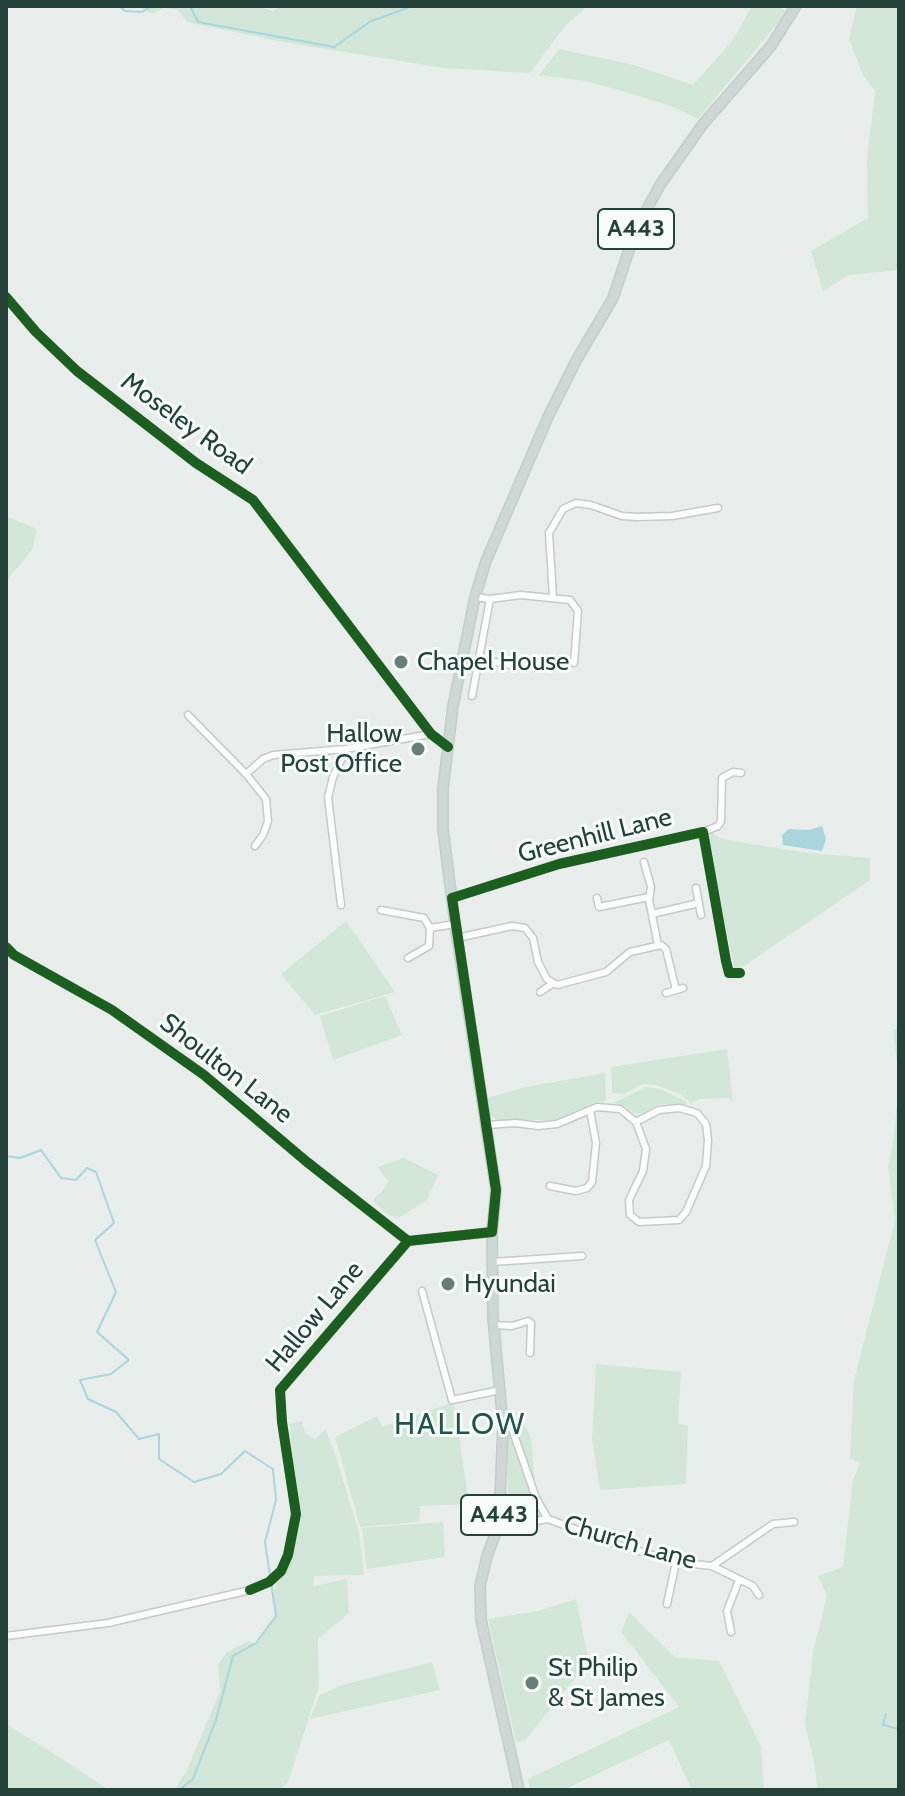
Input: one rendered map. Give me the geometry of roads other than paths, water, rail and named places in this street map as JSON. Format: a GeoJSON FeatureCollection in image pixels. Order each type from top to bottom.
{"type":"FeatureCollection","features":[{"type":"Feature","properties":{"kind":"main road","name":"A443"},"geometry":{"type":"LineString","coordinates":[[519,1790],[481,1620],[480,1586],[498,1527],[503,1424],[492,1262],[496,1190],[443,829],[443,788],[453,706],[475,597],[486,561],[548,417],[613,298],[643,215],[703,124],[771,46],[796,6]]}},
{"type":"Feature","properties":{"kind":"street","name":"Moseley Road"},"geometry":{"type":"LineString","coordinates":[[6,297],[36,332],[77,371],[196,463],[253,500],[431,734],[448,747]]}},
{"type":"Feature","properties":{"kind":"street"},"geometry":{"type":"LineString","coordinates":[[553,597],[549,533],[563,509],[576,503],[637,517],[672,516],[718,508]]}},
{"type":"Feature","properties":{"kind":"street"},"geometry":{"type":"LineString","coordinates":[[475,597],[490,599],[521,595],[570,600],[578,611],[574,663]]}},
{"type":"Feature","properties":{"kind":"street"},"geometry":{"type":"LineString","coordinates":[[472,696],[490,599]]}},
{"type":"Feature","properties":{"kind":"street"},"geometry":{"type":"LineString","coordinates":[[478,659],[511,665]]}},
{"type":"Feature","properties":{"kind":"street"},"geometry":{"type":"LineString","coordinates":[[189,718],[246,774],[266,799],[267,828],[257,844],[251,837]]}},
{"type":"Feature","properties":{"kind":"street"},"geometry":{"type":"LineString","coordinates":[[246,774],[263,759],[273,755],[346,749],[431,734]]}},
{"type":"Feature","properties":{"kind":"street"},"geometry":{"type":"LineString","coordinates":[[341,905],[328,797],[346,749]]}},
{"type":"Feature","properties":{"kind":"street","name":"Greenhill Lane"},"geometry":{"type":"LineString","coordinates":[[452,898],[559,864],[718,826],[721,821],[722,778],[733,772],[741,773]]}},
{"type":"Feature","properties":{"kind":"street"},"geometry":{"type":"LineString","coordinates":[[703,832],[729,973],[740,973]]}},
{"type":"Feature","properties":{"kind":"street"},"geometry":{"type":"LineString","coordinates":[[644,862],[651,887],[649,897],[658,945]]}},
{"type":"Feature","properties":{"kind":"street"},"geometry":{"type":"LineString","coordinates":[[696,888],[701,915]]}},
{"type":"Feature","properties":{"kind":"street"},"geometry":{"type":"LineString","coordinates":[[597,898],[599,907],[649,897]]}},
{"type":"Feature","properties":{"kind":"street"},"geometry":{"type":"LineString","coordinates":[[652,914],[699,903]]}},
{"type":"Feature","properties":{"kind":"street"},"geometry":{"type":"LineString","coordinates":[[381,910],[424,918],[430,928],[429,946],[408,958]]}},
{"type":"Feature","properties":{"kind":"street"},"geometry":{"type":"LineString","coordinates":[[430,928],[455,924]]}},
{"type":"Feature","properties":{"kind":"street"},"geometry":{"type":"LineString","coordinates":[[457,938],[512,926],[525,928],[533,938],[542,971],[552,984]]}},
{"type":"Feature","properties":{"kind":"street"},"geometry":{"type":"LineString","coordinates":[[540,992],[552,984],[560,985],[605,973],[630,952],[658,945],[666,949],[680,989],[666,993]]}},
{"type":"Feature","properties":{"kind":"street","name":"Shoulton Lane"},"geometry":{"type":"LineString","coordinates":[[6,947],[14,955],[112,1010],[204,1075],[307,1162],[408,1241]]}},
{"type":"Feature","properties":{"kind":"street"},"geometry":{"type":"LineString","coordinates":[[487,1125],[557,1124],[604,1106],[620,1109],[636,1122],[644,1138],[646,1159],[629,1200],[630,1215],[639,1222],[679,1220],[686,1212],[706,1166],[706,1124],[697,1113],[679,1108],[659,1110],[636,1122]]}},
{"type":"Feature","properties":{"kind":"street"},"geometry":{"type":"LineString","coordinates":[[550,1186],[576,1191],[587,1188],[592,1182],[596,1143],[590,1110]]}},
{"type":"Feature","properties":{"kind":"street"},"geometry":{"type":"LineString","coordinates":[[408,1241],[492,1232]]}},
{"type":"Feature","properties":{"kind":"street","name":"Hallow Lane"},"geometry":{"type":"LineString","coordinates":[[6,1636],[79,1628],[252,1589],[269,1582],[281,1571],[288,1555],[296,1514],[280,1390],[408,1241]]}},
{"type":"Feature","properties":{"kind":"street"},"geometry":{"type":"LineString","coordinates":[[492,1262],[582,1256]]}},
{"type":"Feature","properties":{"kind":"street"},"geometry":{"type":"LineString","coordinates":[[422,1291],[452,1400],[500,1390]]}},
{"type":"Feature","properties":{"kind":"street"},"geometry":{"type":"LineString","coordinates":[[494,1325],[531,1323],[530,1353]]}},
{"type":"Feature","properties":{"kind":"street","name":"Church Lane"},"geometry":{"type":"LineString","coordinates":[[503,1424],[510,1423],[536,1498],[548,1519]]}},
{"type":"Feature","properties":{"kind":"street","name":"Church Lane"},"geometry":{"type":"LineString","coordinates":[[498,1527],[548,1519],[676,1562],[712,1566],[753,1586],[759,1595]]}},
{"type":"Feature","properties":{"kind":"street","name":"Church Lane"},"geometry":{"type":"LineString","coordinates":[[712,1566],[773,1524],[794,1522]]}},
{"type":"Feature","properties":{"kind":"street"},"geometry":{"type":"LineString","coordinates":[[667,1604],[676,1562]]}},
{"type":"Feature","properties":{"kind":"street"},"geometry":{"type":"LineString","coordinates":[[731,1632],[727,1611],[739,1580]]}},
{"type":"Feature","properties":{"kind":"water"},"geometry":{"type":"Polygon","coordinates":[[[822,826],[826,839],[822,851],[783,845],[782,835],[789,829],[809,830],[822,826]]]}},
{"type":"Feature","properties":{"kind":"waterway"},"geometry":{"type":"LineString","coordinates":[[119,6],[125,11],[142,12],[151,6]]}},
{"type":"Feature","properties":{"kind":"waterway"},"geometry":{"type":"LineString","coordinates":[[190,6],[198,22],[334,47],[371,21],[413,6]]}},
{"type":"Feature","properties":{"kind":"waterway"},"geometry":{"type":"LineString","coordinates":[[6,1156],[20,1158],[41,1150],[61,1178],[76,1180],[87,1168],[96,1172],[114,1223],[95,1240],[116,1292],[97,1332],[129,1360],[111,1374],[80,1380],[88,1399],[116,1412],[139,1439],[159,1434],[159,1459],[194,1482],[221,1474],[245,1451],[273,1469],[276,1500],[265,1542],[270,1575]]}},
{"type":"Feature","properties":{"kind":"waterway"},"geometry":{"type":"LineString","coordinates":[[179,1790],[193,1779],[216,1720],[233,1656],[256,1643],[276,1616],[271,1582]]}},
{"type":"Feature","properties":{"kind":"waterway"},"geometry":{"type":"LineString","coordinates":[[886,1714],[883,1725],[899,1729]]}},
{"type":"Feature","properties":{"kind":"place","name":"Chapel House"},"geometry":{"type":"Point","coordinates":[401,662]}},
{"type":"Feature","properties":{"kind":"place","name":"Hallow Post Office"},"geometry":{"type":"Point","coordinates":[418,749]}},
{"type":"Feature","properties":{"kind":"place","name":"Hyundai"},"geometry":{"type":"Point","coordinates":[448,1284]}},
{"type":"Feature","properties":{"kind":"place","name":"St Philip & St James"},"geometry":{"type":"Point","coordinates":[532,1683]}},
{"type":"Feature","properties":{"kind":"district","name":"HALLOW"},"geometry":{"type":"Point","coordinates":[460,1425]}}]}
